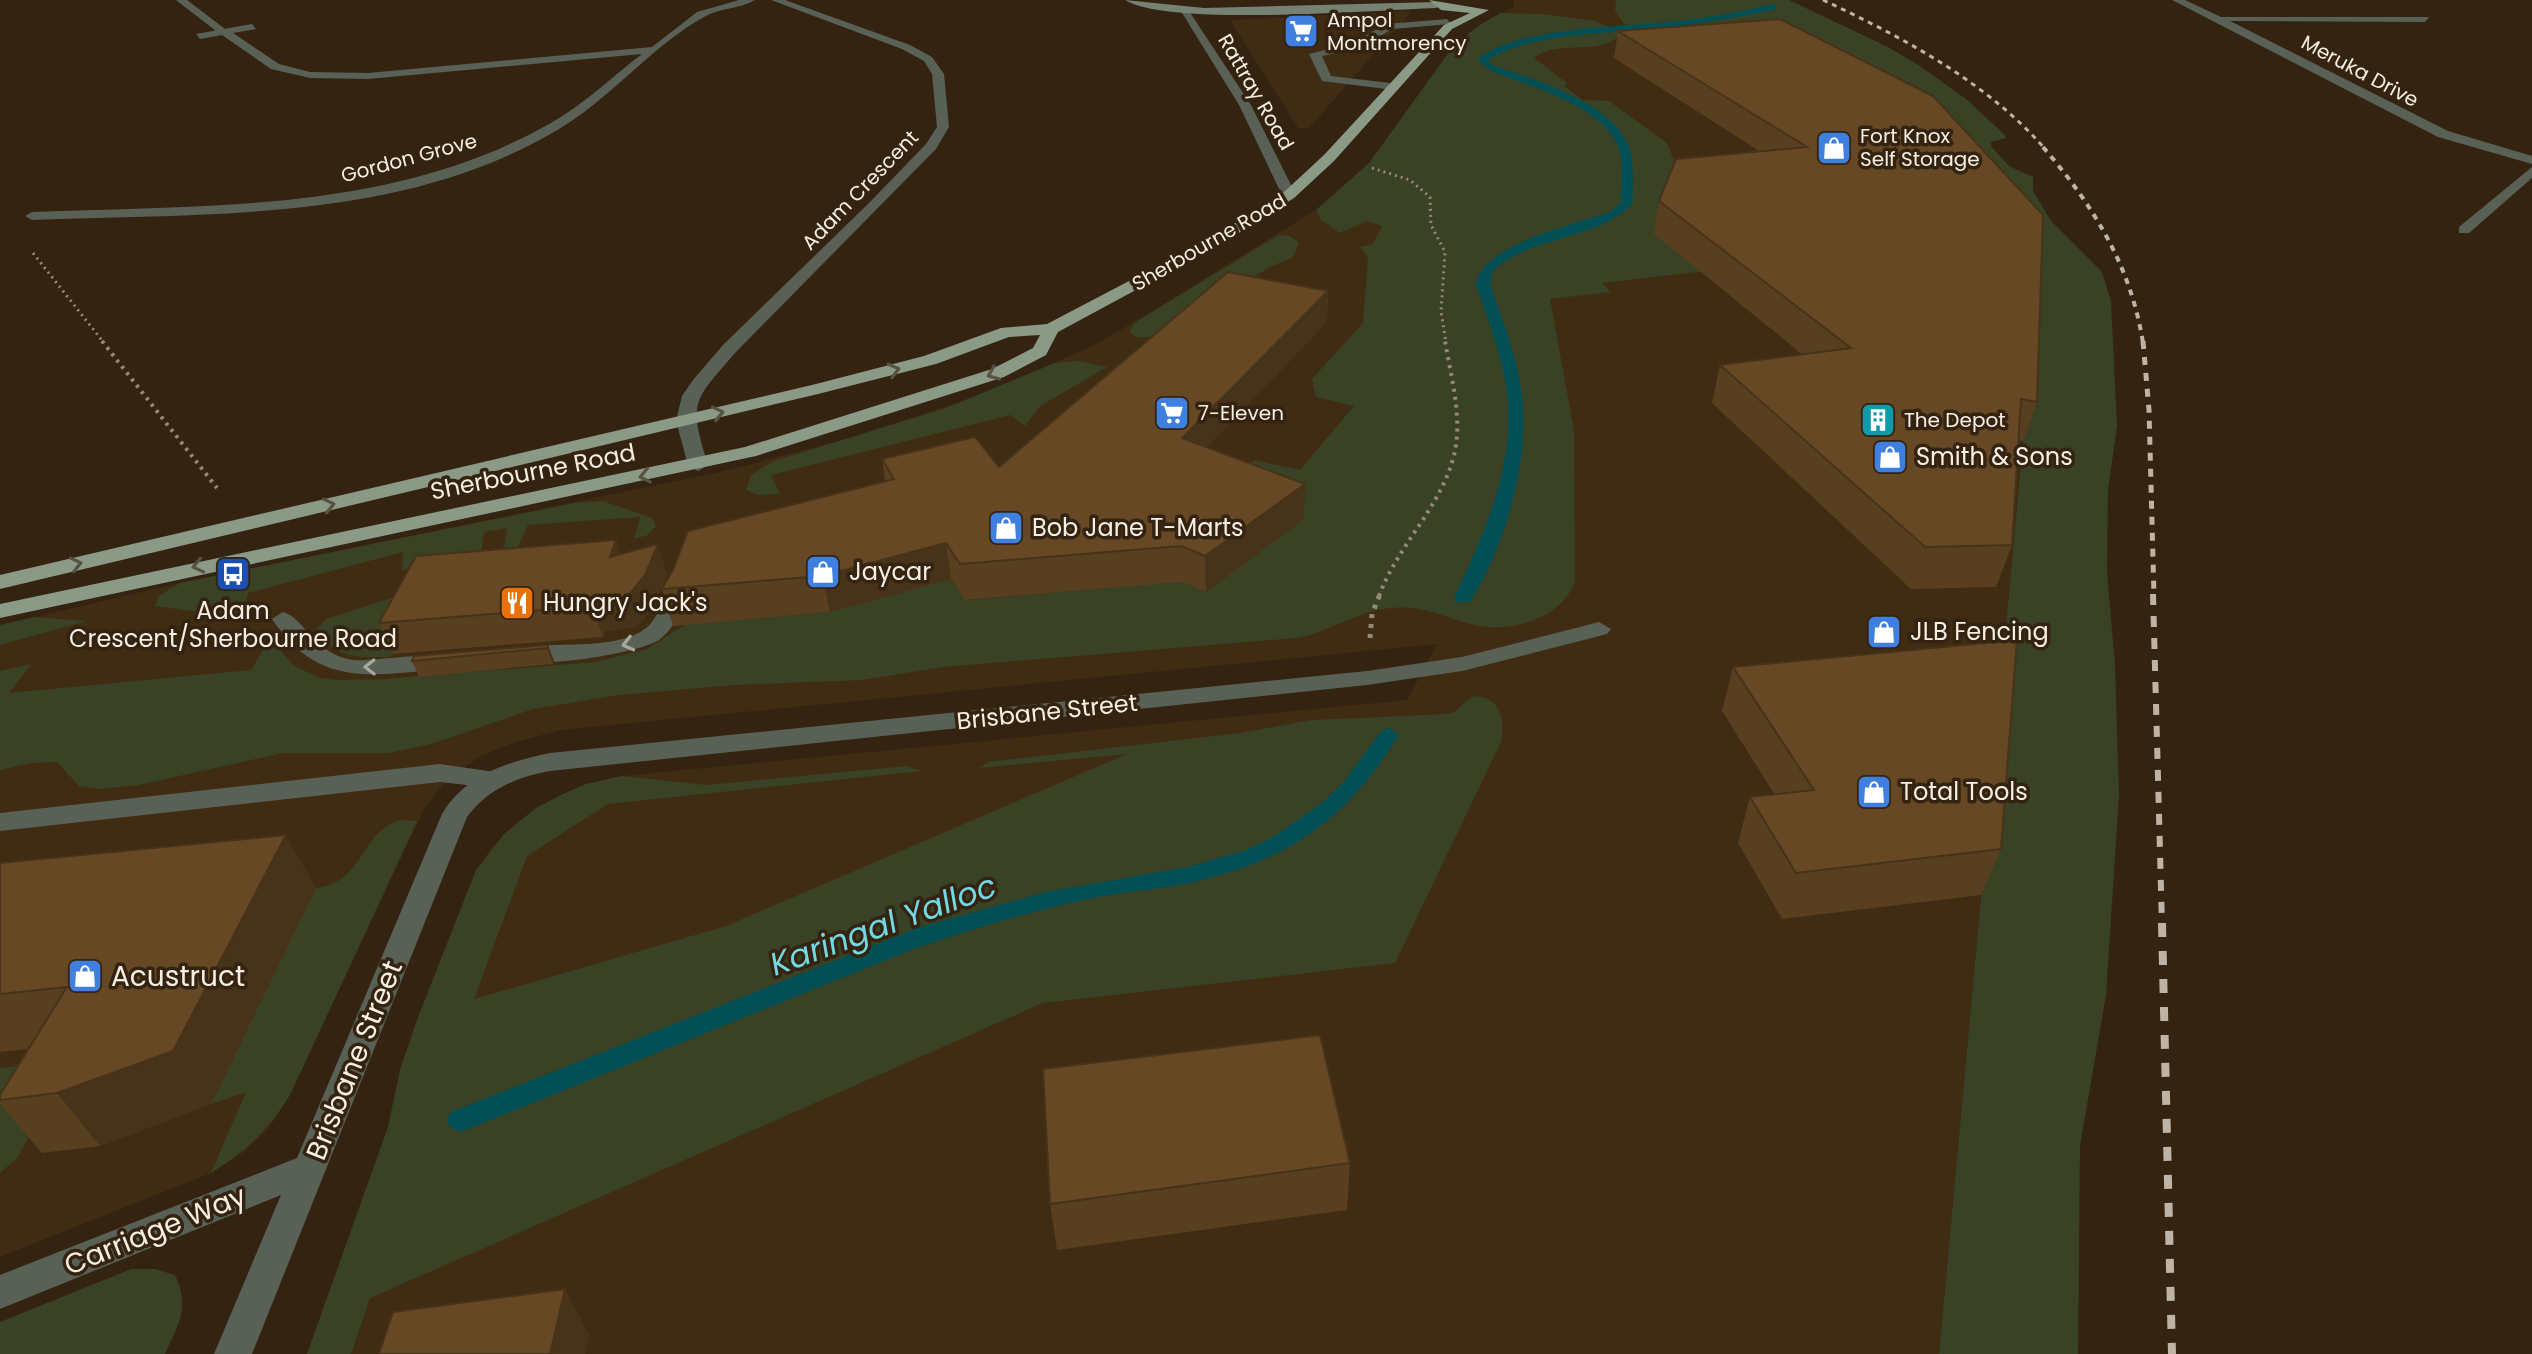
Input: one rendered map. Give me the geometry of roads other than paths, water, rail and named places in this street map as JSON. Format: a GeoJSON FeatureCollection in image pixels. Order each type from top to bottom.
{"type":"FeatureCollection","features":[{"type":"Feature","properties":{"kind":"main road","name":"Sherbourne Road"},"geometry":{"type":"LineString","coordinates":[[0,582],[911,366],[1007,332],[1051,329],[1218,240],[1289,195],[1329,158],[1447,25],[1490,8],[1437,4]]}},
{"type":"Feature","properties":{"kind":"main road"},"geometry":{"type":"LineString","coordinates":[[1437,4],[1447,25]]}},
{"type":"Feature","properties":{"kind":"main road","name":"Sherbourne Road"},"geometry":{"type":"LineString","coordinates":[[0,611],[242,557],[698,465],[805,436],[985,378],[1040,351],[1051,329]]}},
{"type":"Feature","properties":{"kind":"street"},"geometry":{"type":"LineString","coordinates":[[181,0],[275,67],[310,75],[393,74],[652,50]]}},
{"type":"Feature","properties":{"kind":"street","name":"Gordon Grove"},"geometry":{"type":"LineString","coordinates":[[32,216],[276,206],[361,193],[427,177],[531,140],[557,125],[701,14],[750,0]]}},
{"type":"Feature","properties":{"kind":"street","name":"Adam Crescent"},"geometry":{"type":"LineString","coordinates":[[685,421],[691,396],[712,367],[865,216],[931,146],[943,127],[938,74],[928,59],[906,47],[776,0]]}},
{"type":"Feature","properties":{"kind":"street","name":"Rattray Road"},"geometry":{"type":"LineString","coordinates":[[1130,0],[1183,10],[1437,4]]}},
{"type":"Feature","properties":{"kind":"street","name":"Rattray Road"},"geometry":{"type":"LineString","coordinates":[[1353,5],[1396,0]]}},
{"type":"Feature","properties":{"kind":"street","name":"Meruka Drive"},"geometry":{"type":"LineString","coordinates":[[2177,0],[2443,134],[2532,160]]}},
{"type":"Feature","properties":{"kind":"street","name":"Rattray Road"},"geometry":{"type":"LineString","coordinates":[[1183,10],[1245,105],[1289,195]]}},
{"type":"Feature","properties":{"kind":"street"},"geometry":{"type":"LineString","coordinates":[[2216,18],[2425,19]]}},
{"type":"Feature","properties":{"kind":"street"},"geometry":{"type":"LineString","coordinates":[[1390,87],[1326,79],[1315,54],[1356,46],[1390,26],[1447,25]]}},
{"type":"Feature","properties":{"kind":"street"},"geometry":{"type":"LineString","coordinates":[[200,36],[252,27]]}},
{"type":"Feature","properties":{"kind":"street"},"geometry":{"type":"LineString","coordinates":[[2464,230],[2532,171]]}},
{"type":"Feature","properties":{"kind":"street"},"geometry":{"type":"LineString","coordinates":[[685,421],[698,465]]}},
{"type":"Feature","properties":{"kind":"street"},"geometry":{"type":"LineString","coordinates":[[504,657],[612,648],[645,639],[664,621],[682,564]]}},
{"type":"Feature","properties":{"kind":"street"},"geometry":{"type":"LineString","coordinates":[[283,619],[297,642],[309,653],[340,666],[380,667],[473,659]]}},
{"type":"Feature","properties":{"kind":"street","name":"Brisbane Street"},"geometry":{"type":"LineString","coordinates":[[233,1354],[455,814],[475,791],[493,779],[550,762],[1367,678],[1462,664],[1599,629]]}},
{"type":"Feature","properties":{"kind":"street","name":"Brisbane Street"},"geometry":{"type":"LineString","coordinates":[[0,822],[440,773],[493,779]]}},
{"type":"Feature","properties":{"kind":"street","name":"Carriage Way"},"geometry":{"type":"LineString","coordinates":[[0,1292],[310,1168]]}},
{"type":"Feature","properties":{"kind":"waterway","name":"Karingal Yalloc"},"geometry":{"type":"LineString","coordinates":[[1463,598],[1503,501],[1510,476],[1516,424],[1510,369],[1483,284],[1486,273],[1498,260],[1512,253],[1614,215],[1627,203],[1624,148],[1617,134],[1586,108],[1489,67],[1483,59],[1517,44],[1544,39],[1689,22],[1774,7]]}},
{"type":"Feature","properties":{"kind":"waterway","name":"Karingal Yalloc"},"geometry":{"type":"LineString","coordinates":[[461,1120],[926,935],[1046,900],[1192,874],[1254,856],[1282,843],[1330,808],[1352,787],[1389,735]]}},
{"type":"Feature","properties":{"kind":"railway"},"geometry":{"type":"LineString","coordinates":[[1823,0],[1883,29],[1942,63],[1997,103],[2045,149]]}},
{"type":"Feature","properties":{"kind":"railway"},"geometry":{"type":"LineString","coordinates":[[2043,147],[2078,191],[2107,238],[2129,288],[2143,343]]}},
{"type":"Feature","properties":{"kind":"railway"},"geometry":{"type":"LineString","coordinates":[[2143,341],[2149,410],[2154,596]]}},
{"type":"Feature","properties":{"kind":"railway"},"geometry":{"type":"LineString","coordinates":[[2153,594],[2162,925]]}},
{"type":"Feature","properties":{"kind":"railway"},"geometry":{"type":"LineString","coordinates":[[2162,923],[2172,1354]]}},
{"type":"Feature","properties":{"kind":"place","name":"Ampol Montmorency"},"geometry":{"type":"Point","coordinates":[1301,31]}},
{"type":"Feature","properties":{"kind":"place","name":"Fort Knox Self Storage"},"geometry":{"type":"Point","coordinates":[1834,148]}},
{"type":"Feature","properties":{"kind":"place","name":"7-Eleven"},"geometry":{"type":"Point","coordinates":[1172,413]}},
{"type":"Feature","properties":{"kind":"place","name":"The Depot"},"geometry":{"type":"Point","coordinates":[1878,420]}},
{"type":"Feature","properties":{"kind":"place","name":"Smith & Sons"},"geometry":{"type":"Point","coordinates":[1890,457]}},
{"type":"Feature","properties":{"kind":"place","name":"Bob Jane T-Marts"},"geometry":{"type":"Point","coordinates":[1006,528]}},
{"type":"Feature","properties":{"kind":"place","name":"Jaycar"},"geometry":{"type":"Point","coordinates":[823,572]}},
{"type":"Feature","properties":{"kind":"place","name":"Adam Crescent/Sherbourne Road"},"geometry":{"type":"Point","coordinates":[233,574]}},
{"type":"Feature","properties":{"kind":"place","name":"Hungry Jack's"},"geometry":{"type":"Point","coordinates":[517,603]}},
{"type":"Feature","properties":{"kind":"place","name":"JLB Fencing"},"geometry":{"type":"Point","coordinates":[1884,632]}},
{"type":"Feature","properties":{"kind":"place","name":"Total Tools"},"geometry":{"type":"Point","coordinates":[1874,792]}},
{"type":"Feature","properties":{"kind":"place","name":"Acustruct"},"geometry":{"type":"Point","coordinates":[85,976]}}]}
